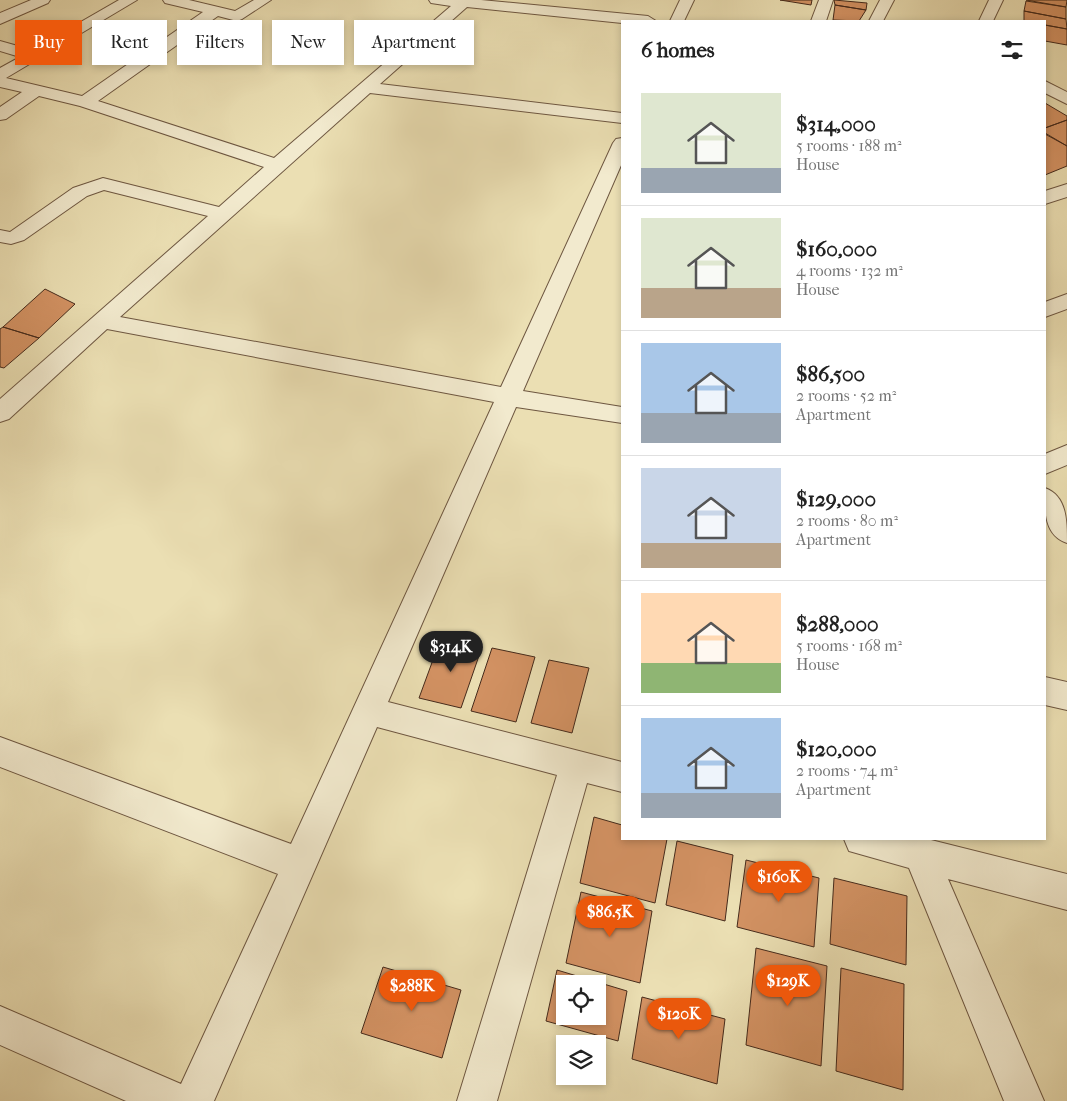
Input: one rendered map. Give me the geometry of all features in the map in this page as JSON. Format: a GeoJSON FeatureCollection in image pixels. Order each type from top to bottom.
{"type":"FeatureCollection","features":[{"type":"Feature","properties":{"kind":"street"},"geometry":{"type":"LineString","coordinates":[[0,19],[43,0]]}},
{"type":"Feature","properties":{"kind":"street"},"geometry":{"type":"LineString","coordinates":[[82,29],[130,0]]}},
{"type":"Feature","properties":{"kind":"street"},"geometry":{"type":"LineString","coordinates":[[170,0],[232,16],[240,15],[264,0]]}},
{"type":"Feature","properties":{"kind":"street"},"geometry":{"type":"LineString","coordinates":[[436,0],[637,20]]}},
{"type":"Feature","properties":{"kind":"street"},"geometry":{"type":"LineString","coordinates":[[677,20],[687,0]]}},
{"type":"Feature","properties":{"kind":"street"},"geometry":{"type":"LineString","coordinates":[[819,20],[826,0]]}},
{"type":"Feature","properties":{"kind":"street"},"geometry":{"type":"LineString","coordinates":[[877,20],[887,0]]}},
{"type":"Feature","properties":{"kind":"street"},"geometry":{"type":"LineString","coordinates":[[986,20],[996,0]]}},
{"type":"Feature","properties":{"kind":"street"},"geometry":{"type":"LineString","coordinates":[[0,413],[221,213],[279,166],[365,87],[462,4]]}},
{"type":"Feature","properties":{"kind":"street"},"geometry":{"type":"LineString","coordinates":[[85,102],[215,11]]}},
{"type":"Feature","properties":{"kind":"street"},"geometry":{"type":"LineString","coordinates":[[0,46],[15,50]]}},
{"type":"Feature","properties":{"kind":"street"},"geometry":{"type":"LineString","coordinates":[[0,75],[19,65]]}},
{"type":"Feature","properties":{"kind":"street"},"geometry":{"type":"LineString","coordinates":[[0,82],[34,92],[85,102],[279,166]]}},
{"type":"Feature","properties":{"kind":"street"},"geometry":{"type":"LineString","coordinates":[[1050,83],[1067,99]]}},
{"type":"Feature","properties":{"kind":"street"},"geometry":{"type":"LineString","coordinates":[[365,87],[621,118]]}},
{"type":"Feature","properties":{"kind":"street"},"geometry":{"type":"LineString","coordinates":[[0,115],[34,92]]}},
{"type":"Feature","properties":{"kind":"street"},"geometry":{"type":"LineString","coordinates":[[194,1101],[621,145]]}},
{"type":"Feature","properties":{"kind":"street"},"geometry":{"type":"LineString","coordinates":[[0,236],[11,238],[17,236],[80,192],[103,184],[221,213]]}},
{"type":"Feature","properties":{"kind":"street"},"geometry":{"type":"LineString","coordinates":[[1046,198],[1067,190]]}},
{"type":"Feature","properties":{"kind":"street"},"geometry":{"type":"LineString","coordinates":[[1046,310],[1066,302]]}},
{"type":"Feature","properties":{"kind":"street"},"geometry":{"type":"LineString","coordinates":[[102,321],[509,397],[621,415]]}},
{"type":"Feature","properties":{"kind":"street"},"geometry":{"type":"LineString","coordinates":[[1046,464],[1067,454]]}},
{"type":"Feature","properties":{"kind":"street"},"geometry":{"type":"LineString","coordinates":[[1046,500],[1067,532]]}},
{"type":"Feature","properties":{"kind":"street"},"geometry":{"type":"LineString","coordinates":[[1046,691],[1067,696]]}},
{"type":"Feature","properties":{"kind":"street"},"geometry":{"type":"LineString","coordinates":[[369,711],[621,777]]}},
{"type":"Feature","properties":{"kind":"street"},"geometry":{"type":"LineString","coordinates":[[0,752],[300,865]]}},
{"type":"Feature","properties":{"kind":"street"},"geometry":{"type":"LineString","coordinates":[[477,1101],[576,765]]}},
{"type":"Feature","properties":{"kind":"street"},"geometry":{"type":"LineString","coordinates":[[865,840],[1067,892]]}},
{"type":"Feature","properties":{"kind":"street"},"geometry":{"type":"LineString","coordinates":[[920,854],[1024,1101]]}},
{"type":"Feature","properties":{"kind":"street"},"geometry":{"type":"LineString","coordinates":[[0,1025],[172,1101]]}},
{"type":"Feature","properties":{"kind":"building"},"geometry":{"type":"Polygon","coordinates":[[[780,0],[812,0],[811,5],[780,0]]]}},
{"type":"Feature","properties":{"kind":"building"},"geometry":{"type":"Polygon","coordinates":[[[834,0],[867,3],[866,10],[835,5],[834,0]]]}},
{"type":"Feature","properties":{"kind":"building"},"geometry":{"type":"Polygon","coordinates":[[[1026,0],[1067,0],[1066,7],[1026,0]]]}},
{"type":"Feature","properties":{"kind":"building"},"geometry":{"type":"Polygon","coordinates":[[[1026,1],[1066,7],[1066,19],[1024,11],[1026,1]]]}},
{"type":"Feature","properties":{"kind":"building"},"geometry":{"type":"Polygon","coordinates":[[[835,5],[866,10],[860,20],[833,20],[835,5]]]}},
{"type":"Feature","properties":{"kind":"building"},"geometry":{"type":"Polygon","coordinates":[[[1024,11],[1066,19],[1067,29],[1046,25],[1046,20],[1024,20],[1024,11]]]}},
{"type":"Feature","properties":{"kind":"building"},"geometry":{"type":"Polygon","coordinates":[[[1046,25],[1067,29],[1067,45],[1046,41],[1046,25]]]}},
{"type":"Feature","properties":{"kind":"building"},"geometry":{"type":"Polygon","coordinates":[[[1046,104],[1067,116],[1067,120],[1046,128],[1046,104]]]}},
{"type":"Feature","properties":{"kind":"building"},"geometry":{"type":"Polygon","coordinates":[[[1067,120],[1067,146],[1046,134],[1046,128],[1067,120]]]}},
{"type":"Feature","properties":{"kind":"building"},"geometry":{"type":"Polygon","coordinates":[[[1046,135],[1067,146],[1067,166],[1046,175],[1046,135]]]}},
{"type":"Feature","properties":{"kind":"building"},"geometry":{"type":"Polygon","coordinates":[[[45,289],[75,304],[39,338],[3,327],[45,289]]]}},
{"type":"Feature","properties":{"kind":"building"},"geometry":{"type":"Polygon","coordinates":[[[3,327],[39,338],[4,368],[0,367],[0,329],[3,327]]]}},
{"type":"Feature","properties":{"kind":"building"},"geometry":{"type":"Polygon","coordinates":[[[441,638],[482,647],[461,708],[419,698],[441,638]]]}},
{"type":"Feature","properties":{"kind":"building"},"geometry":{"type":"Polygon","coordinates":[[[492,648],[535,657],[516,722],[471,711],[492,648]]]}},
{"type":"Feature","properties":{"kind":"building"},"geometry":{"type":"Polygon","coordinates":[[[549,660],[589,668],[572,733],[531,723],[549,660]]]}},
{"type":"Feature","properties":{"kind":"building"},"geometry":{"type":"Polygon","coordinates":[[[594,817],[621,825],[621,840],[667,840],[655,903],[580,883],[594,817]]]}},
{"type":"Feature","properties":{"kind":"building"},"geometry":{"type":"Polygon","coordinates":[[[677,841],[733,855],[725,921],[666,905],[677,841]]]}},
{"type":"Feature","properties":{"kind":"building"},"geometry":{"type":"Polygon","coordinates":[[[746,860],[819,878],[814,947],[737,927],[746,860]]]}},
{"type":"Feature","properties":{"kind":"building"},"geometry":{"type":"Polygon","coordinates":[[[834,878],[907,896],[906,965],[830,944],[834,878]]]}},
{"type":"Feature","properties":{"kind":"building"},"geometry":{"type":"Polygon","coordinates":[[[581,892],[652,911],[640,983],[566,963],[581,892]]]}},
{"type":"Feature","properties":{"kind":"building"},"geometry":{"type":"Polygon","coordinates":[[[756,948],[827,966],[821,1066],[746,1045],[756,948]]]}},
{"type":"Feature","properties":{"kind":"building"},"geometry":{"type":"Polygon","coordinates":[[[383,967],[461,990],[442,1058],[361,1033],[383,967]]]}},
{"type":"Feature","properties":{"kind":"building"},"geometry":{"type":"Polygon","coordinates":[[[841,968],[904,984],[903,1090],[836,1071],[841,968]]]}},
{"type":"Feature","properties":{"kind":"building"},"geometry":{"type":"Polygon","coordinates":[[[557,970],[574,975],[556,975],[556,1024],[546,1021],[557,970]]]}},
{"type":"Feature","properties":{"kind":"building"},"geometry":{"type":"Polygon","coordinates":[[[606,985],[627,991],[618,1041],[606,1038],[606,1035],[596,1035],[560,1025],[606,1025],[606,985]]]}},
{"type":"Feature","properties":{"kind":"building"},"geometry":{"type":"Polygon","coordinates":[[[642,997],[725,1019],[717,1084],[632,1059],[642,997]]]}}]}
